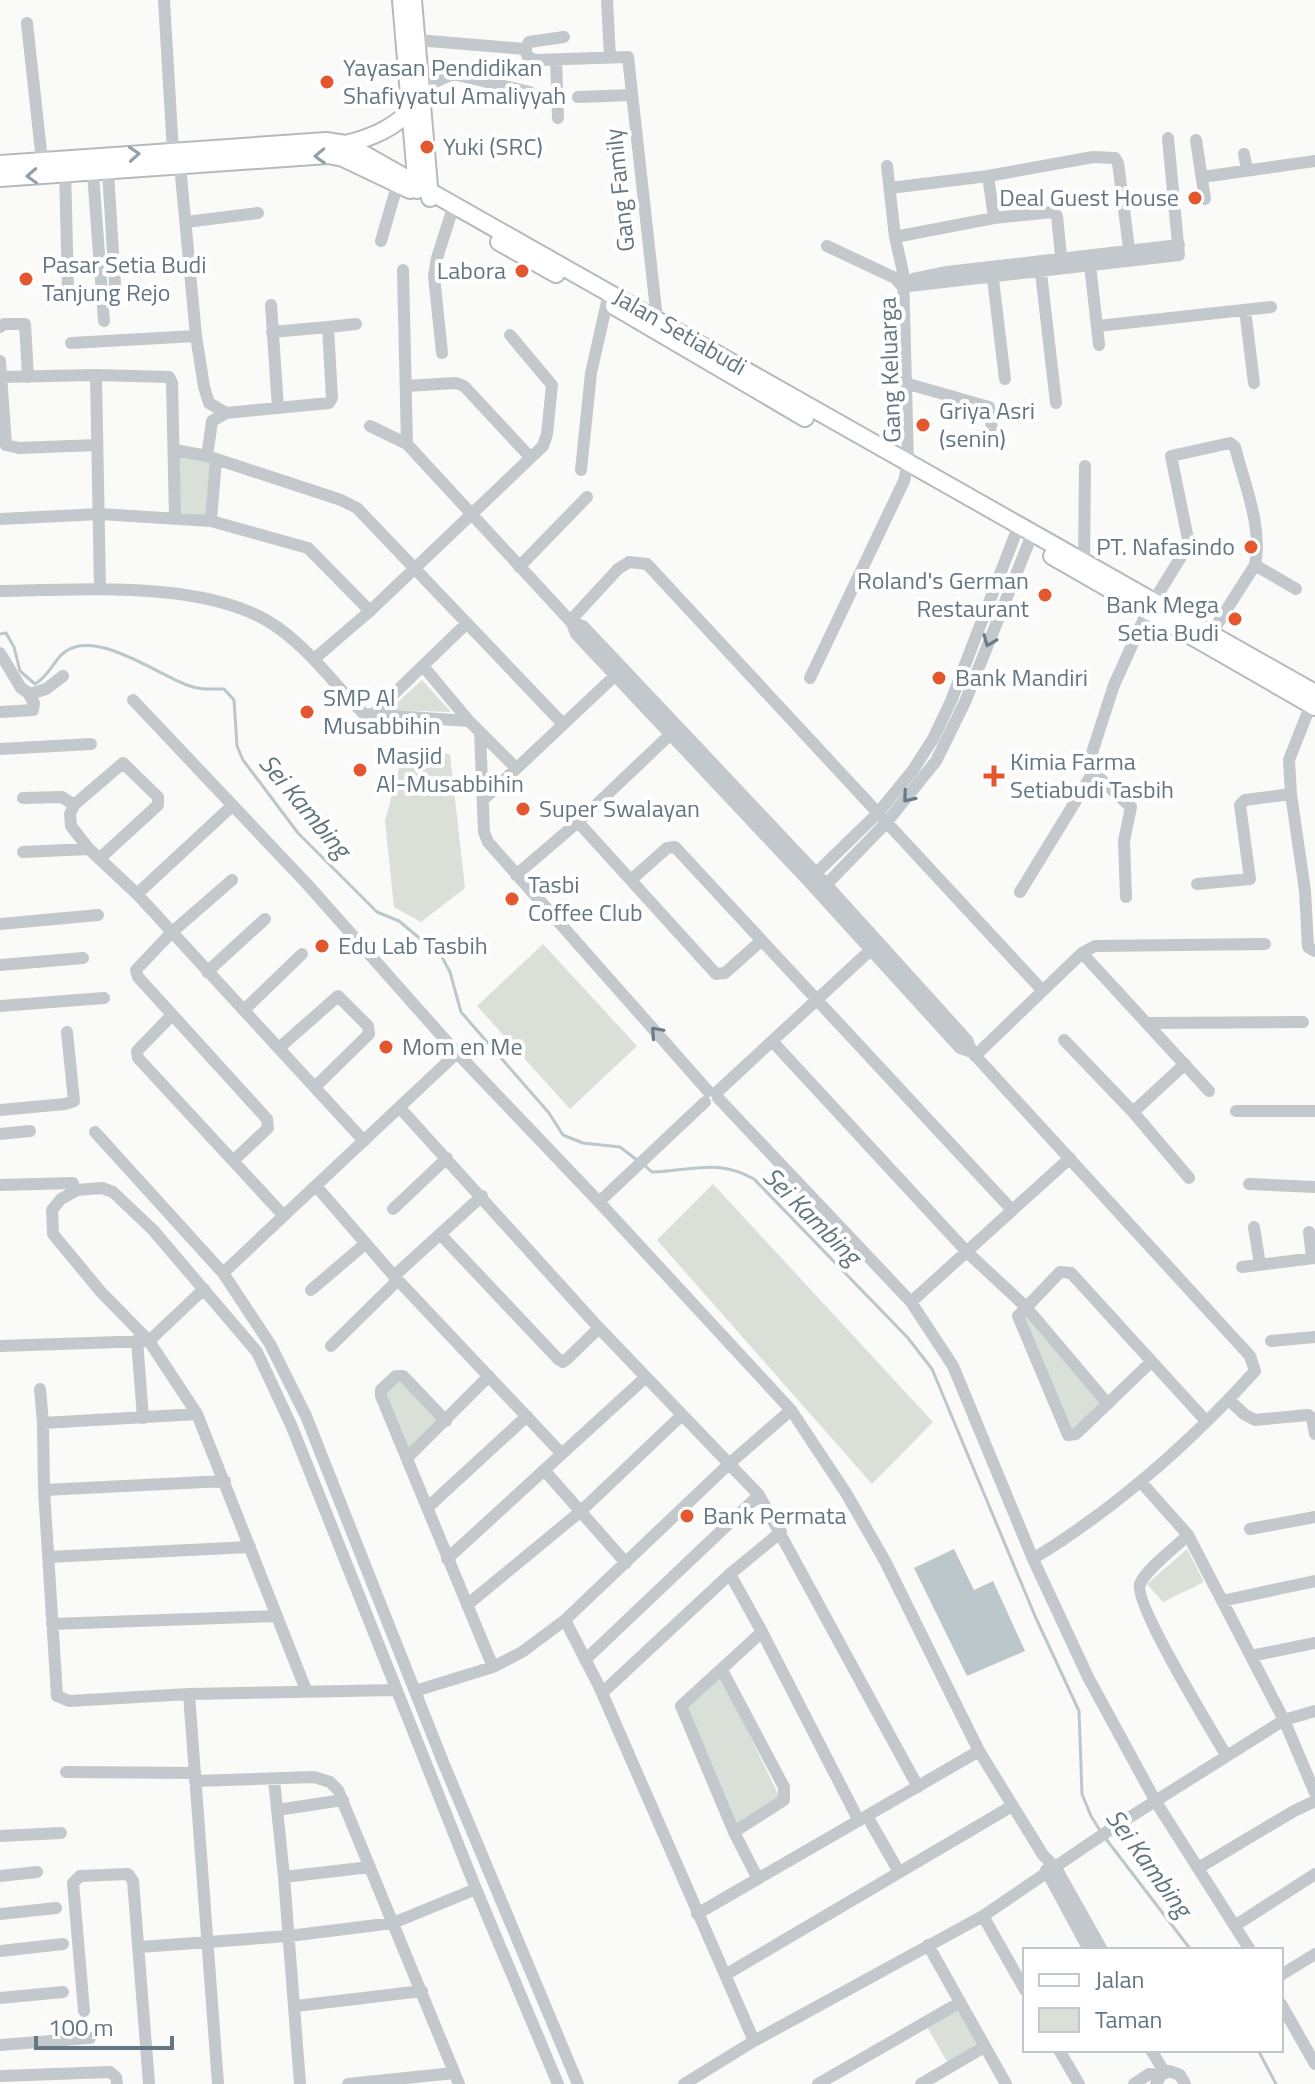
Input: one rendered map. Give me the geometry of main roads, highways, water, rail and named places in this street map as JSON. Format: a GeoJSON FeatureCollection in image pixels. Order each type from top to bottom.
{"type":"FeatureCollection","features":[{"type":"Feature","properties":{"kind":"main road"},"geometry":{"type":"LineString","coordinates":[[401,0],[412,109],[415,188]]}},
{"type":"Feature","properties":{"kind":"main road"},"geometry":{"type":"LineString","coordinates":[[413,0],[427,154],[437,184],[450,208]]}},
{"type":"Feature","properties":{"kind":"main road"},"geometry":{"type":"LineString","coordinates":[[346,144],[390,128],[412,109]]}},
{"type":"Feature","properties":{"kind":"main road","name":"Jalan Setiabudi"},"geometry":{"type":"LineString","coordinates":[[0,178],[65,167],[326,141],[346,144],[760,394],[1024,534],[1314,701]]}},
{"type":"Feature","properties":{"kind":"main road"},"geometry":{"type":"LineString","coordinates":[[415,188],[427,154]]}},
{"type":"Feature","properties":{"kind":"main road","name":"Jalan Setiabudi"},"geometry":{"type":"LineString","coordinates":[[0,164],[42,161],[101,172],[177,158],[328,155],[343,158],[415,188]]}},
{"type":"Feature","properties":{"kind":"main road","name":"Jalan Setiabudi"},"geometry":{"type":"LineString","coordinates":[[450,208],[657,319],[909,472]]}},
{"type":"Feature","properties":{"kind":"main road","name":"Jalan Setiabudi"},"geometry":{"type":"LineString","coordinates":[[1024,534],[1084,562],[1149,607],[1211,634],[1314,701]]}},
{"type":"Feature","properties":{"kind":"waterway","name":"Sei Kambing"},"geometry":{"type":"LineString","coordinates":[[0,634],[6,633],[14,647],[20,671],[35,684],[68,650],[88,646],[117,652],[192,687],[224,689],[234,700],[237,746],[243,760],[298,833],[377,912],[399,921],[442,957],[450,972],[461,1012],[549,1113],[563,1135],[583,1143],[620,1147],[637,1160]]}},
{"type":"Feature","properties":{"kind":"waterway","name":"Sei Kambing"},"geometry":{"type":"LineString","coordinates":[[643,1164],[652,1172],[716,1167],[754,1179],[908,1338],[932,1369],[1035,1616],[1079,1711],[1082,1794],[1101,1832]]}},
{"type":"Feature","properties":{"kind":"waterway","name":"Sei Kambing"},"geometry":{"type":"LineString","coordinates":[[1106,1839],[1189,1948]]}},
{"type":"Feature","properties":{"kind":"waterway","name":"Sei Kambing"},"geometry":{"type":"LineString","coordinates":[[1259,2052],[1276,2084]]}},
{"type":"Feature","properties":{"kind":"place","name":"Yayasan Pendidikan Shafiyyatul Amaliyyah"},"geometry":{"type":"Point","coordinates":[327,82]}},
{"type":"Feature","properties":{"kind":"place","name":"Yuki (SRC)"},"geometry":{"type":"Point","coordinates":[427,147]}},
{"type":"Feature","properties":{"kind":"place","name":"Deal Guest House"},"geometry":{"type":"Point","coordinates":[1195,198]}},
{"type":"Feature","properties":{"kind":"place","name":"Labora"},"geometry":{"type":"Point","coordinates":[522,271]}},
{"type":"Feature","properties":{"kind":"place","name":"Pasar Setia Budi Tanjung Rejo"},"geometry":{"type":"Point","coordinates":[26,279]}},
{"type":"Feature","properties":{"kind":"place","name":"Griya Asri (senin)"},"geometry":{"type":"Point","coordinates":[923,425]}},
{"type":"Feature","properties":{"kind":"place","name":"PT. Nafasindo"},"geometry":{"type":"Point","coordinates":[1251,547]}},
{"type":"Feature","properties":{"kind":"place","name":"Roland's German Restaurant"},"geometry":{"type":"Point","coordinates":[1045,595]}},
{"type":"Feature","properties":{"kind":"place","name":"Bank Mega Setia Budi"},"geometry":{"type":"Point","coordinates":[1235,619]}},
{"type":"Feature","properties":{"kind":"place","name":"Bank Mandiri"},"geometry":{"type":"Point","coordinates":[939,678]}},
{"type":"Feature","properties":{"kind":"place","name":"SMP Al Musabbihin"},"geometry":{"type":"Point","coordinates":[307,712]}},
{"type":"Feature","properties":{"kind":"place","name":"Masjid Al-Musabbihin"},"geometry":{"type":"Point","coordinates":[360,770]}},
{"type":"Feature","properties":{"kind":"place","name":"Kimia Farma Setiabudi Tasbih"},"geometry":{"type":"Point","coordinates":[994,776]}},
{"type":"Feature","properties":{"kind":"place","name":"Super Swalayan"},"geometry":{"type":"Point","coordinates":[523,809]}},
{"type":"Feature","properties":{"kind":"place","name":"Tasbi Coffee Club"},"geometry":{"type":"Point","coordinates":[512,899]}},
{"type":"Feature","properties":{"kind":"place","name":"Edu Lab Tasbih"},"geometry":{"type":"Point","coordinates":[322,946]}},
{"type":"Feature","properties":{"kind":"place","name":"Mom en Me"},"geometry":{"type":"Point","coordinates":[386,1047]}},
{"type":"Feature","properties":{"kind":"place","name":"Bank Permata"},"geometry":{"type":"Point","coordinates":[687,1516]}}]}
